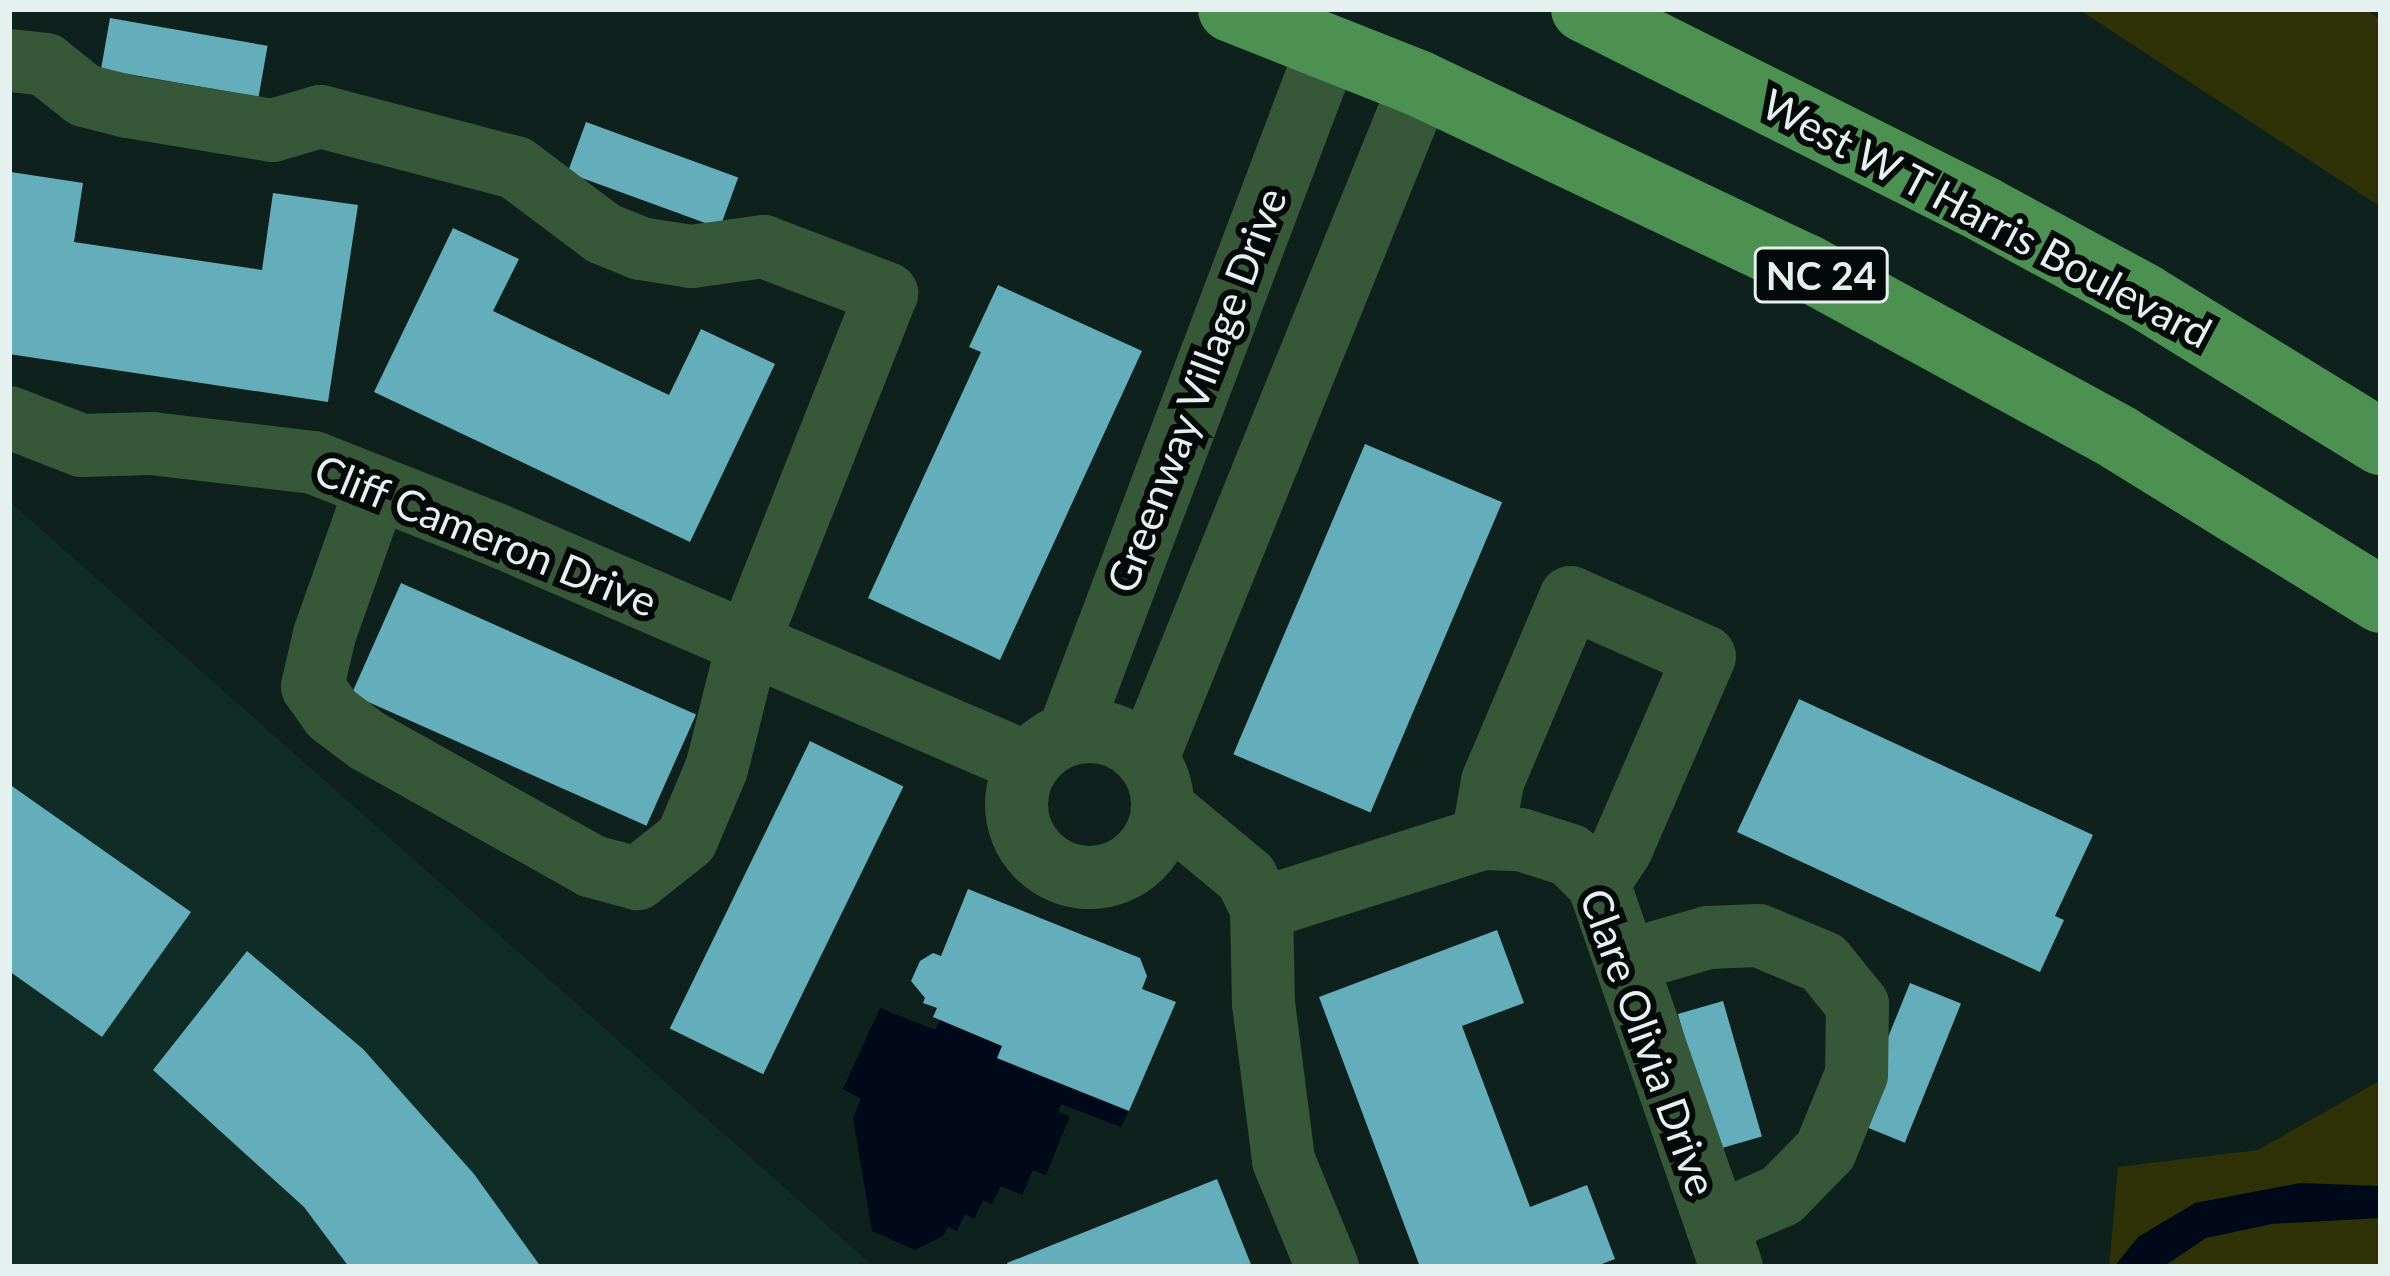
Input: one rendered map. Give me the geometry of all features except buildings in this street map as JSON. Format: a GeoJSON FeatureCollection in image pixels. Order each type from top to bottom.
{"type":"FeatureCollection","features":[{"type":"Feature","properties":{"kind":"main road","name":"NC 24"},"geometry":{"type":"LineString","coordinates":[[1231,9],[1420,84],[1640,185],[1952,343],[2119,438],[2381,600]]}},
{"type":"Feature","properties":{"kind":"main road","name":"West W T Harris Boulevard"},"geometry":{"type":"LineString","coordinates":[[1584,9],[1985,209],[2145,297],[2381,442]]}},
{"type":"Feature","properties":{"kind":"street","name":"Greenway Village Drive"},"geometry":{"type":"LineString","coordinates":[[1048,748],[1327,48]]}},
{"type":"Feature","properties":{"kind":"street"},"geometry":{"type":"LineString","coordinates":[[9,60],[45,64],[84,95],[127,106],[272,130],[320,116],[515,166],[603,233],[640,248],[691,256],[763,246],[886,293],[748,641],[716,768],[686,839],[638,878],[592,866],[368,741],[331,713],[312,686],[324,634],[376,487]]}},
{"type":"Feature","properties":{"kind":"street"},"geometry":{"type":"LineString","coordinates":[[1048,748],[1016,809],[1022,833],[1045,862],[1078,877],[1103,877],[1136,860],[1158,832],[1155,782],[1288,417],[1420,84]]}},
{"type":"Feature","properties":{"kind":"street"},"geometry":{"type":"LineString","coordinates":[[1197,381],[1288,417]]}},
{"type":"Feature","properties":{"kind":"street","name":"Cliff Cameron Drive"},"geometry":{"type":"LineString","coordinates":[[9,417],[81,445],[151,443],[313,462],[748,641],[1048,748],[1096,730],[1124,738],[1155,782],[1246,877],[1261,908]]}},
{"type":"Feature","properties":{"kind":"street"},"geometry":{"type":"LineString","coordinates":[[1482,838],[1492,781],[1570,597],[1704,656],[1621,848],[1598,883]]}},
{"type":"Feature","properties":{"kind":"street","name":"Clare Olivia Drive"},"geometry":{"type":"LineString","coordinates":[[1261,908],[1482,838],[1520,839],[1570,855],[1598,883],[1723,1245]]}},
{"type":"Feature","properties":{"kind":"street"},"geometry":{"type":"LineString","coordinates":[[1261,908],[1263,1003],[1283,1160],[1327,1267]]}},
{"type":"Feature","properties":{"kind":"street"},"geometry":{"type":"LineString","coordinates":[[1625,961],[1707,937],[1758,935],[1823,962],[1857,1004],[1856,1074],[1826,1150],[1723,1245]]}},
{"type":"Feature","properties":{"kind":"shaded area"},"geometry":{"type":"Polygon","coordinates":[[[9,501],[874,1267],[9,1267],[9,501]]]}},
{"type":"Feature","properties":{"kind":"green space"},"geometry":{"type":"Polygon","coordinates":[[[2078,9],[2365,9],[2381,20],[2381,207],[2078,9]]]}},
{"type":"Feature","properties":{"kind":"green space"},"geometry":{"type":"Polygon","coordinates":[[[2381,1080],[2381,1267],[2109,1267],[2118,1167],[2258,1150],[2381,1080]]]}},
{"type":"Feature","properties":{"kind":"water"},"geometry":{"type":"Polygon","coordinates":[[[880,1008],[935,1030],[940,1020],[1002,1046],[998,1059],[1129,1111],[1121,1127],[1061,1104],[1058,1112],[1070,1116],[1046,1175],[1033,1170],[1022,1195],[1001,1186],[992,1204],[983,1200],[974,1219],[965,1214],[957,1231],[948,1227],[943,1236],[915,1250],[872,1231],[853,1118],[861,1099],[843,1089],[880,1008]]]}},
{"type":"Feature","properties":{"kind":"water"},"geometry":{"type":"Polygon","coordinates":[[[2300,1183],[2381,1186],[2381,1218],[2272,1224],[2206,1238],[2163,1267],[2114,1267],[2138,1237],[2195,1203],[2300,1183]]]}}]}
